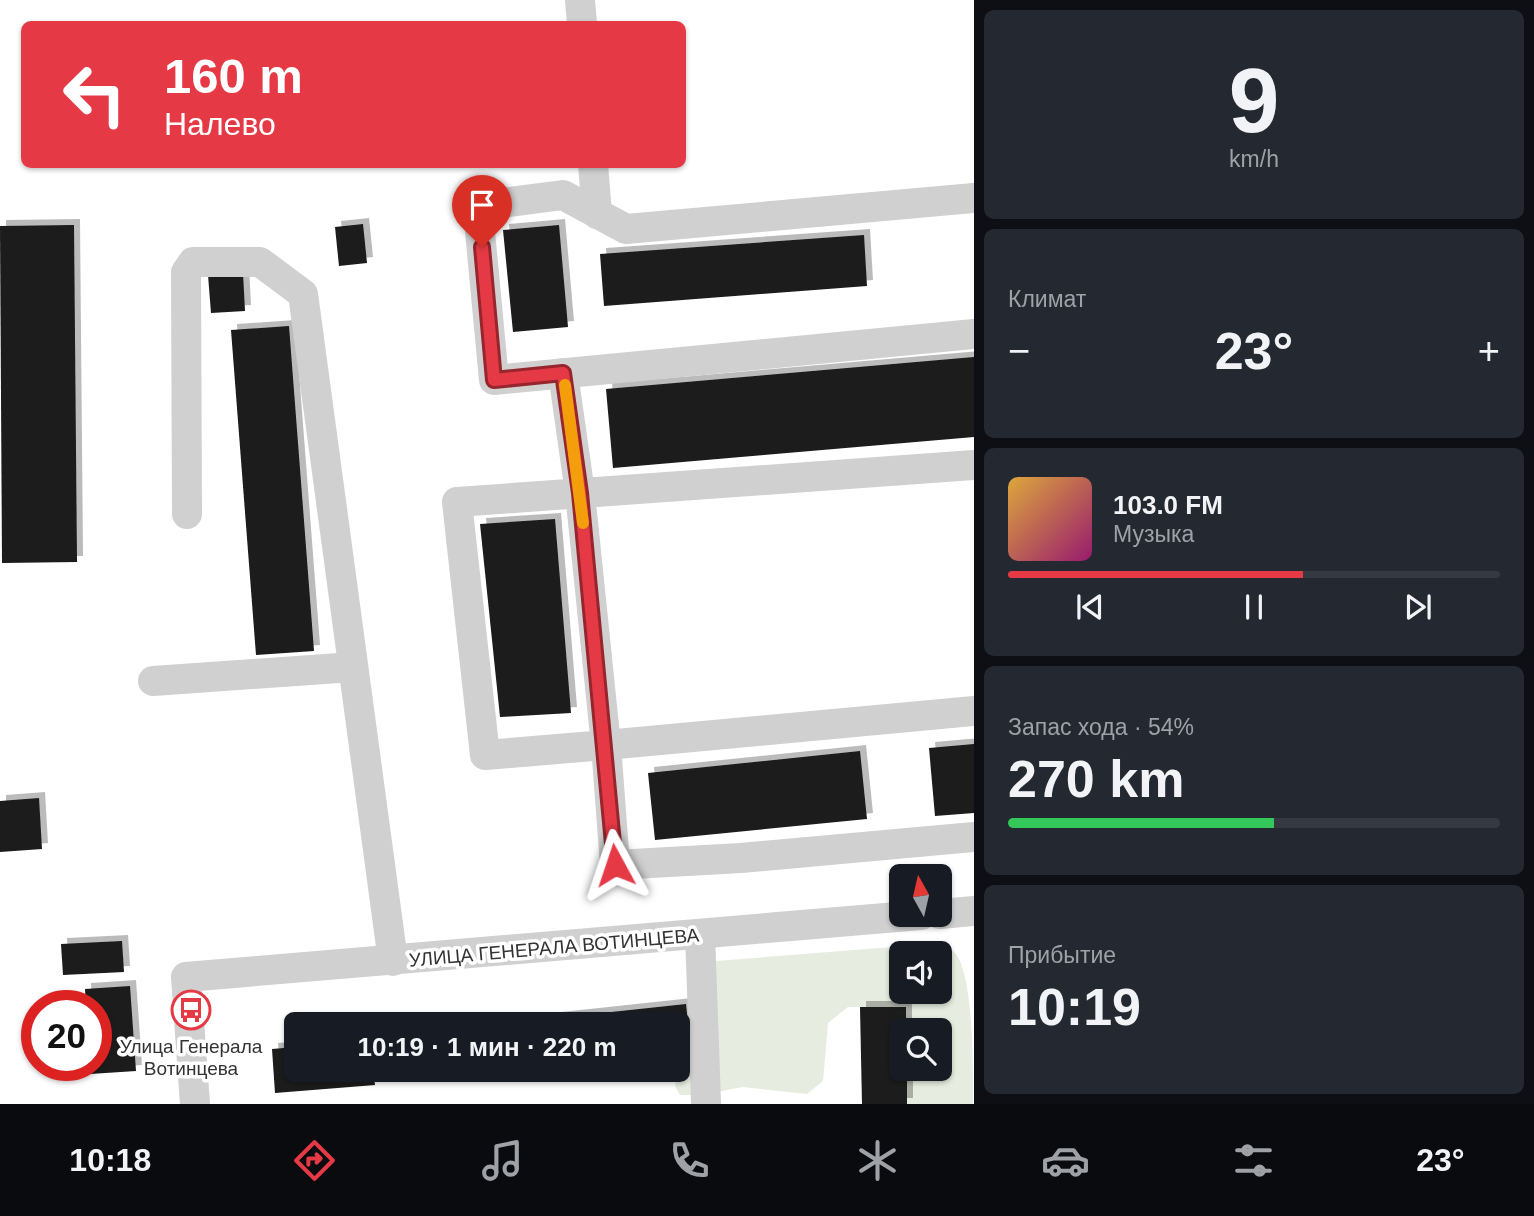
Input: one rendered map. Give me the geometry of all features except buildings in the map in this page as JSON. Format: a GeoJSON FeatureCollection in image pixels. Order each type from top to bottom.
{"type":"FeatureCollection","features":[{"type":"Feature","properties":{"kind":"street"},"geometry":{"type":"LineString","coordinates":[[580,0],[582,21]]}},
{"type":"Feature","properties":{"kind":"street"},"geometry":{"type":"LineString","coordinates":[[593,168],[597,214]]}},
{"type":"Feature","properties":{"kind":"street"},"geometry":{"type":"LineString","coordinates":[[974,198],[626,229],[563,195],[494,204],[480,221],[494,380],[974,334]]}},
{"type":"Feature","properties":{"kind":"street"},"geometry":{"type":"LineString","coordinates":[[187,514],[186,272],[193,262],[260,261],[303,294],[393,961]]}},
{"type":"Feature","properties":{"kind":"street"},"geometry":{"type":"LineString","coordinates":[[563,373],[580,493],[606,745],[615,865],[755,857],[974,837]]}},
{"type":"Feature","properties":{"kind":"street"},"geometry":{"type":"LineString","coordinates":[[974,465],[457,502],[485,755],[974,711]]}},
{"type":"Feature","properties":{"kind":"street"},"geometry":{"type":"LineString","coordinates":[[153,681],[353,667]]}},
{"type":"Feature","properties":{"kind":"street"},"geometry":{"type":"LineString","coordinates":[[952,913],[974,911]]}},
{"type":"Feature","properties":{"kind":"street","name":"УЛИЦА ГЕНЕРАЛА ВОТИНЦЕВА"},"geometry":{"type":"LineString","coordinates":[[195,1104],[186,977],[889,918]]}},
{"type":"Feature","properties":{"kind":"street"},"geometry":{"type":"LineString","coordinates":[[700,934],[706,1102]]}},
{"type":"Feature","properties":{"kind":"shaded area"},"geometry":{"type":"Polygon","coordinates":[[[889,947],[889,1004],[952,1004],[952,951],[962,966],[969,1003],[973,1104],[907,1104],[907,1081],[952,1081],[952,1018],[905,1018],[905,1007],[848,1007],[828,1023],[823,1081],[807,1094],[742,1087],[702,1095],[680,1095],[675,1086],[676,1082],[690,1082],[690,1073],[697,1071],[716,961],[889,947]]]}},
{"type":"Feature","properties":{"kind":"slow traffic"},"geometry":{"type":"LineString","coordinates":[[565,385],[583,523]]}},
{"type":"Feature","properties":{"kind":"place","name":"Улица Генерала Вотинцева"},"geometry":{"type":"Point","coordinates":[191,1010]}},
{"type":"Feature","properties":{"kind":"route"},"geometry":{"type":"LineString","coordinates":[[482,247],[494,380],[563,373],[580,493],[606,745],[615,865]]}}]}
